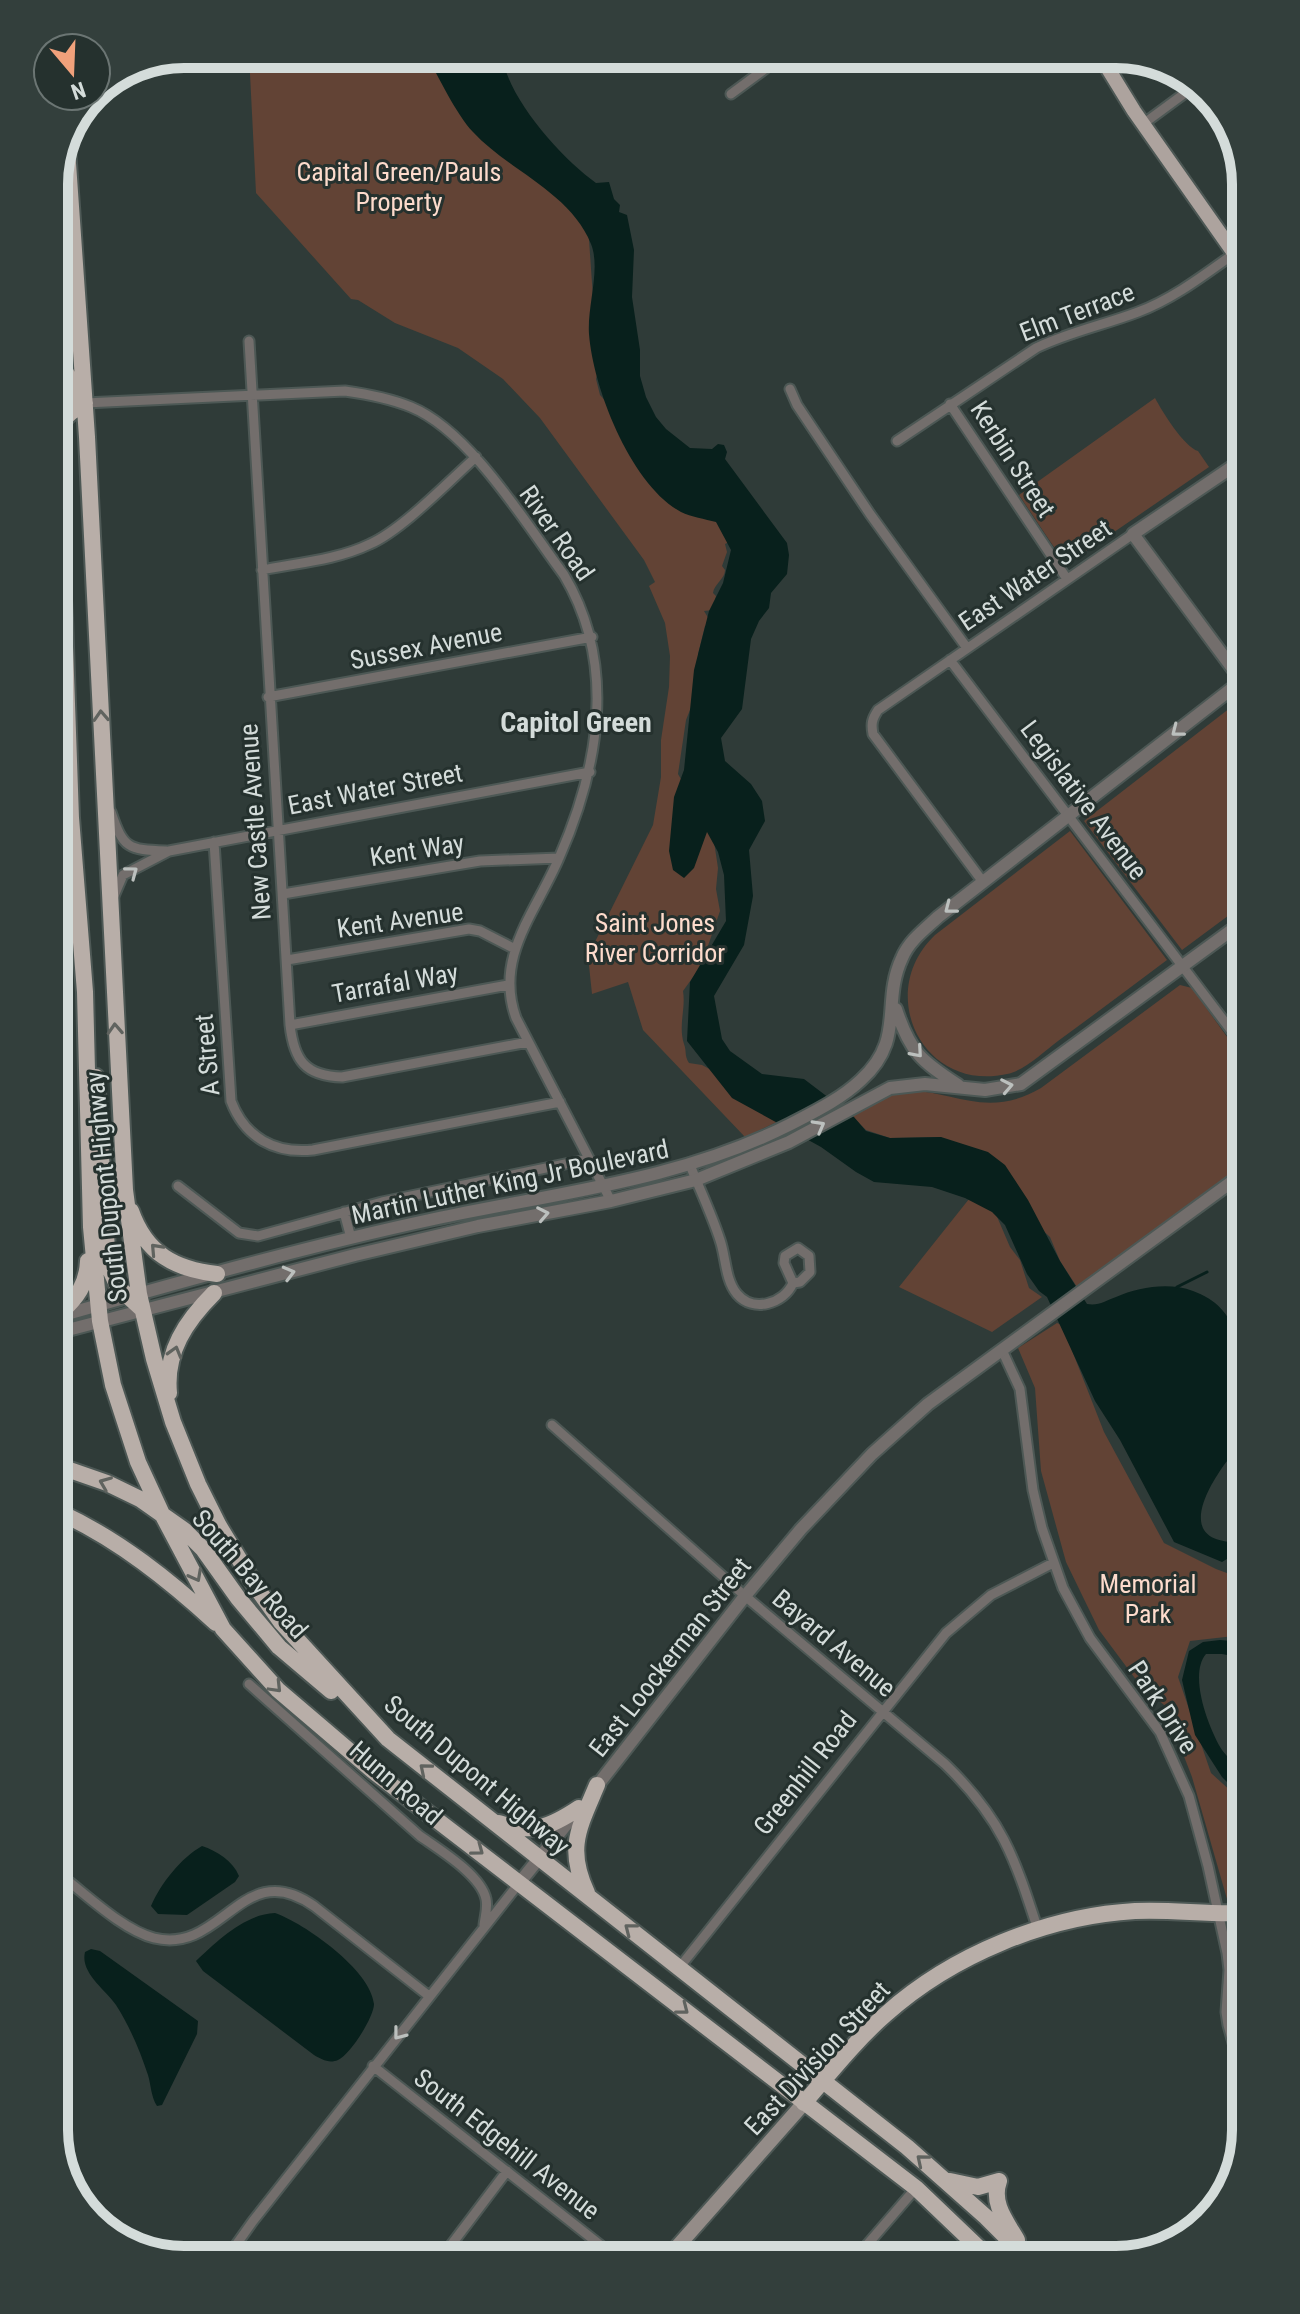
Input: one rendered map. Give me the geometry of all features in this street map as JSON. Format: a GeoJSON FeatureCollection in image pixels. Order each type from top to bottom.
{"type":"FeatureCollection","features":[{"type":"Feature","properties":{"kind":"highway","name":"South Dupont Highway"},"geometry":{"type":"LineString","coordinates":[[69,173],[87,437],[125,1190],[137,1300],[173,1422],[201,1491],[256,1587],[308,1654],[388,1739],[945,2179],[1017,2246]]}},
{"type":"Feature","properties":{"kind":"highway"},"geometry":{"type":"LineString","coordinates":[[68,396],[83,375]]}},
{"type":"Feature","properties":{"kind":"highway"},"geometry":{"type":"LineString","coordinates":[[68,379],[85,403]]}},
{"type":"Feature","properties":{"kind":"highway"},"geometry":{"type":"LineString","coordinates":[[68,405],[85,403]]}},
{"type":"Feature","properties":{"kind":"highway"},"geometry":{"type":"LineString","coordinates":[[68,415],[87,437]]}},
{"type":"Feature","properties":{"kind":"highway","name":"South Dupont Highway"},"geometry":{"type":"LineString","coordinates":[[68,732],[71,818],[85,992],[90,1208],[99,1313],[113,1385],[138,1462],[223,1629],[278,1690],[373,1771],[916,2188],[977,2246]]}},
{"type":"Feature","properties":{"kind":"highway"},"geometry":{"type":"LineString","coordinates":[[85,992],[99,1097],[108,1265],[112,1278],[137,1300]]}},
{"type":"Feature","properties":{"kind":"highway"},"geometry":{"type":"LineString","coordinates":[[125,1190],[133,1217],[161,1256],[183,1268],[217,1274]]}},
{"type":"Feature","properties":{"kind":"highway"},"geometry":{"type":"LineString","coordinates":[[68,1306],[85,1284],[90,1208]]}},
{"type":"Feature","properties":{"kind":"highway"},"geometry":{"type":"LineString","coordinates":[[173,1422],[168,1388],[174,1349],[196,1311],[214,1293]]}},
{"type":"Feature","properties":{"kind":"highway","name":"South Bay Road"},"geometry":{"type":"LineString","coordinates":[[68,1469],[107,1483],[184,1530],[203,1549],[279,1647],[388,1739]]}},
{"type":"Feature","properties":{"kind":"highway"},"geometry":{"type":"LineString","coordinates":[[68,1517],[132,1554],[174,1585],[223,1629]]}},
{"type":"Feature","properties":{"kind":"highway"},"geometry":{"type":"LineString","coordinates":[[590,1898],[579,1875],[574,1846],[597,1785]]}},
{"type":"Feature","properties":{"kind":"highway"},"geometry":{"type":"LineString","coordinates":[[491,1821],[520,1829],[537,1829],[579,1808]]}},
{"type":"Feature","properties":{"kind":"highway","name":"East Division Street"},"geometry":{"type":"LineString","coordinates":[[804,2103],[884,2015],[921,1986],[981,1953],[1038,1930],[1115,1913],[1232,1914]]}},
{"type":"Feature","properties":{"kind":"highway"},"geometry":{"type":"LineString","coordinates":[[945,2179],[968,2187],[999,2181],[996,2202],[1019,2246]]}},
{"type":"Feature","properties":{"kind":"main road"},"geometry":{"type":"LineString","coordinates":[[1108,68],[1143,124],[1232,248]]}},
{"type":"Feature","properties":{"kind":"main road","name":"East Division Street"},"geometry":{"type":"LineString","coordinates":[[678,2246],[804,2103]]}},
{"type":"Feature","properties":{"kind":"street"},"geometry":{"type":"LineString","coordinates":[[731,94],[766,68]]}},
{"type":"Feature","properties":{"kind":"street"},"geometry":{"type":"LineString","coordinates":[[1143,124],[1186,92]]}},
{"type":"Feature","properties":{"kind":"street","name":"Elm Terrace"},"geometry":{"type":"LineString","coordinates":[[897,441],[1036,348],[1058,337],[1163,301],[1232,257]]}},
{"type":"Feature","properties":{"kind":"street","name":"New Castle Avenue"},"geometry":{"type":"LineString","coordinates":[[249,341],[268,697],[292,1044],[302,1063],[318,1074],[342,1077],[528,1042]]}},
{"type":"Feature","properties":{"kind":"street"},"geometry":{"type":"LineString","coordinates":[[790,389],[797,405],[870,514],[967,648]]}},
{"type":"Feature","properties":{"kind":"street","name":"River Road"},"geometry":{"type":"LineString","coordinates":[[85,403],[345,391],[375,396],[413,408],[456,437],[476,457],[564,575],[592,637],[598,693],[590,772],[559,858],[515,949],[508,985],[511,1004],[528,1042],[611,1201]]}},
{"type":"Feature","properties":{"kind":"street","name":"Kerbin Street"},"geometry":{"type":"LineString","coordinates":[[950,404],[1067,579]]}},
{"type":"Feature","properties":{"kind":"street"},"geometry":{"type":"LineString","coordinates":[[262,570],[341,554],[372,544],[399,525],[476,457]]}},
{"type":"Feature","properties":{"kind":"street","name":"East Water Street"},"geometry":{"type":"LineString","coordinates":[[983,882],[873,734],[871,724],[878,710],[1232,467]]}},
{"type":"Feature","properties":{"kind":"street"},"geometry":{"type":"LineString","coordinates":[[1133,534],[1232,668]]}},
{"type":"Feature","properties":{"kind":"street","name":"Sussex Avenue"},"geometry":{"type":"LineString","coordinates":[[268,697],[592,637]]}},
{"type":"Feature","properties":{"kind":"street","name":"Legislative Avenue"},"geometry":{"type":"LineString","coordinates":[[950,660],[1232,1031]]}},
{"type":"Feature","properties":{"kind":"street"},"geometry":{"type":"LineString","coordinates":[[961,1087],[917,1054],[908,1042],[894,1002],[895,977],[912,941],[1232,688]]}},
{"type":"Feature","properties":{"kind":"street","name":"East Water Street"},"geometry":{"type":"LineString","coordinates":[[105,794],[120,838],[128,846],[140,851],[169,851],[590,772]]}},
{"type":"Feature","properties":{"kind":"street","name":"A Street"},"geometry":{"type":"LineString","coordinates":[[214,842],[231,1101],[247,1128],[278,1150],[299,1151],[560,1102]]}},
{"type":"Feature","properties":{"kind":"street","name":"East Water Street"},"geometry":{"type":"LineString","coordinates":[[110,907],[123,875],[169,851]]}},
{"type":"Feature","properties":{"kind":"street","name":"Kent Way"},"geometry":{"type":"LineString","coordinates":[[283,894],[480,861],[559,858]]}},
{"type":"Feature","properties":{"kind":"street","name":"Kent Avenue"},"geometry":{"type":"LineString","coordinates":[[287,960],[469,929],[480,931],[515,949]]}},
{"type":"Feature","properties":{"kind":"street","name":"Martin Luther King Jr Boulevard"},"geometry":{"type":"LineString","coordinates":[[137,1300],[214,1293],[478,1226],[611,1201],[696,1180],[789,1142],[875,1094],[907,1085],[985,1090],[1021,1084],[1232,930]]}},
{"type":"Feature","properties":{"kind":"street","name":"Tarrafal Way"},"geometry":{"type":"LineString","coordinates":[[290,1025],[508,985]]}},
{"type":"Feature","properties":{"kind":"street","name":"Martin Luther King Jr Boulevard"},"geometry":{"type":"LineString","coordinates":[[137,1300],[217,1274],[351,1238],[605,1186],[690,1165],[781,1129],[850,1089],[872,1069],[886,1048],[894,1002]]}},
{"type":"Feature","properties":{"kind":"street"},"geometry":{"type":"LineString","coordinates":[[178,1186],[239,1233],[258,1236],[344,1212],[589,1159]]}},
{"type":"Feature","properties":{"kind":"street"},"geometry":{"type":"LineString","coordinates":[[690,1165],[713,1219],[727,1272],[737,1295],[747,1301],[767,1305],[783,1297],[793,1283]]}},
{"type":"Feature","properties":{"kind":"street","name":"East Loockerman Street"},"geometry":{"type":"LineString","coordinates":[[235,2246],[373,2066],[801,1529],[872,1454],[928,1404],[1232,1182]]}},
{"type":"Feature","properties":{"kind":"street"},"geometry":{"type":"LineString","coordinates":[[344,1212],[351,1238]]}},
{"type":"Feature","properties":{"kind":"street"},"geometry":{"type":"LineString","coordinates":[[68,1328],[137,1300]]}},
{"type":"Feature","properties":{"kind":"street"},"geometry":{"type":"LineString","coordinates":[[68,1315],[99,1313],[137,1300]]}},
{"type":"Feature","properties":{"kind":"street","name":"Park Drive"},"geometry":{"type":"LineString","coordinates":[[1002,1350],[1023,1398],[1033,1490],[1053,1563],[1083,1627],[1151,1718],[1176,1764],[1194,1812],[1229,1970]]}},
{"type":"Feature","properties":{"kind":"street","name":"Bayard Avenue"},"geometry":{"type":"LineString","coordinates":[[552,1425],[745,1596],[967,1785],[994,1820],[1013,1857],[1038,1930]]}},
{"type":"Feature","properties":{"kind":"street","name":"Greenhill Road"},"geometry":{"type":"LineString","coordinates":[[679,1968],[927,1654],[961,1619],[1008,1584],[1053,1563]]}},
{"type":"Feature","properties":{"kind":"street","name":"Hunn Road"},"geometry":{"type":"LineString","coordinates":[[249,1684],[420,1836],[482,1886],[487,1905],[484,1928]]}},
{"type":"Feature","properties":{"kind":"street"},"geometry":{"type":"LineString","coordinates":[[68,1881],[126,1925],[162,1940],[177,1940],[203,1933],[238,1904],[256,1894],[269,1891],[293,1893],[314,1906],[427,1998]]}},
{"type":"Feature","properties":{"kind":"street"},"geometry":{"type":"LineString","coordinates":[[1232,1963],[1229,1970],[1228,2025],[1232,2039]]}},
{"type":"Feature","properties":{"kind":"street","name":"South Edgehill Avenue"},"geometry":{"type":"LineString","coordinates":[[373,2066],[602,2246]]}},
{"type":"Feature","properties":{"kind":"street"},"geometry":{"type":"LineString","coordinates":[[450,2246],[507,2171]]}},
{"type":"Feature","properties":{"kind":"street"},"geometry":{"type":"LineString","coordinates":[[866,2246],[916,2188]]}},
{"type":"Feature","properties":{"kind":"green space","name":"Capital Green/Pauls Property"},"geometry":{"type":"Polygon","coordinates":[[[250,68],[452,68],[588,225],[598,370],[596,379],[600,395],[733,540],[725,544],[727,552],[722,566],[725,573],[713,593],[716,596],[713,610],[704,611],[712,624],[705,626],[698,654],[705,672],[686,720],[678,774],[713,835],[720,911],[701,966],[683,991],[682,1030],[686,1056],[689,1063],[702,1065],[762,1097],[781,1120],[745,1137],[643,1030],[628,982],[592,994],[588,956],[653,825],[661,777],[661,740],[670,656],[665,623],[649,586],[655,582],[644,560],[540,418],[503,379],[458,348],[395,323],[358,300],[351,299],[256,193],[250,68]]]}},
{"type":"Feature","properties":{"kind":"green space"},"geometry":{"type":"Polygon","coordinates":[[[1155,398],[1180,436],[1198,451],[1209,467],[1066,565],[1019,495],[1155,398]]]}},
{"type":"Feature","properties":{"kind":"green space"},"geometry":{"type":"Polygon","coordinates":[[[1232,706],[1232,913],[1182,950],[1084,821],[1232,706]]]}},
{"type":"Feature","properties":{"kind":"green space"},"geometry":{"type":"Polygon","coordinates":[[[1070,831],[1167,960],[1021,1069],[1007,1074],[977,1076],[952,1068],[931,1054],[917,1033],[909,1009],[909,984],[917,958],[935,935],[1070,831]]]}},
{"type":"Feature","properties":{"kind":"green space"},"geometry":{"type":"Polygon","coordinates":[[[1180,985],[1192,988],[1232,1044],[1232,1175],[1077,1287],[1060,1261],[1050,1237],[941,1137],[890,1138],[866,1130],[851,1115],[884,1096],[904,1091],[997,1102],[1018,1098],[1041,1088],[1180,985]]]}},
{"type":"Feature","properties":{"kind":"green space"},"geometry":{"type":"Polygon","coordinates":[[[973,1194],[995,1212],[1010,1247],[1020,1260],[1029,1288],[1042,1297],[992,1332],[899,1287],[973,1194]]]}},
{"type":"Feature","properties":{"kind":"green space","name":"Memorial Park"},"geometry":{"type":"Polygon","coordinates":[[[1057,1323],[1062,1325],[1104,1432],[1164,1543],[1232,1575],[1232,1636],[1190,1641],[1178,1677],[1211,1773],[1232,1792],[1232,1899],[1227,1899],[1192,1777],[1164,1705],[1137,1681],[1099,1630],[1066,1562],[1041,1471],[1035,1388],[1018,1348],[1057,1323]]]}},
{"type":"Feature","properties":{"kind":"shaded area"},"geometry":{"type":"Polygon","coordinates":[[[434,68],[505,68],[525,107],[552,143],[596,183],[609,182],[614,199],[620,205],[619,212],[627,215],[634,250],[632,297],[640,350],[640,376],[646,397],[666,429],[690,448],[712,449],[718,444],[724,445],[727,452],[725,459],[787,543],[787,574],[771,593],[769,608],[751,639],[742,709],[721,738],[725,761],[751,784],[762,801],[765,821],[749,850],[753,896],[744,945],[714,996],[722,1039],[730,1051],[762,1074],[804,1079],[854,1117],[866,1131],[890,1138],[941,1137],[988,1152],[1005,1165],[1028,1200],[1087,1304],[1099,1304],[1144,1288],[1164,1286],[1193,1291],[1210,1299],[1222,1310],[1232,1325],[1232,1455],[1215,1478],[1201,1517],[1203,1528],[1210,1536],[1232,1541],[1232,1560],[1222,1562],[1174,1542],[1120,1440],[1095,1401],[1047,1297],[1027,1274],[1005,1225],[992,1212],[965,1198],[932,1187],[874,1182],[856,1172],[821,1147],[732,1098],[687,1041],[690,982],[726,921],[724,875],[718,852],[707,832],[694,868],[684,878],[673,870],[669,851],[674,797],[684,770],[694,670],[709,611],[723,583],[731,550],[716,522],[685,514],[663,499],[631,458],[618,433],[592,356],[589,323],[595,265],[591,244],[581,226],[554,196],[473,132],[434,68]]]}},
{"type":"Feature","properties":{"kind":"shaded area"},"geometry":{"type":"Polygon","coordinates":[[[1232,1641],[1232,1656],[1206,1654],[1199,1675],[1206,1716],[1222,1750],[1232,1761],[1232,1787],[1195,1735],[1182,1680],[1189,1651],[1203,1642],[1232,1641]]]}},
{"type":"Feature","properties":{"kind":"shaded area"},"geometry":{"type":"Polygon","coordinates":[[[202,1846],[224,1857],[239,1876],[235,1882],[187,1915],[158,1914],[151,1906],[160,1889],[179,1864],[202,1846]]]}},
{"type":"Feature","properties":{"kind":"shaded area"},"geometry":{"type":"Polygon","coordinates":[[[275,1913],[318,1937],[334,1950],[349,1963],[370,1991],[374,2004],[370,2018],[355,2044],[338,2060],[328,2061],[314,2055],[203,1971],[196,1961],[242,1923],[275,1913]]]}},
{"type":"Feature","properties":{"kind":"shaded area"},"geometry":{"type":"Polygon","coordinates":[[[91,1949],[100,1951],[198,2021],[197,2034],[162,2105],[157,2106],[155,2102],[145,2066],[126,2022],[86,1967],[85,1952],[91,1949]]]}},
{"type":"Feature","properties":{"kind":"waterway"},"geometry":{"type":"LineString","coordinates":[[1177,1287],[1207,1272]]}},
{"type":"Feature","properties":{"kind":"district","name":"Capitol Green"},"geometry":{"type":"Point","coordinates":[576,722]}},
{"type":"Feature","properties":{"kind":"park label","name":"Saint Jones River Corridor"},"geometry":{"type":"Point","coordinates":[655,938]}}]}
